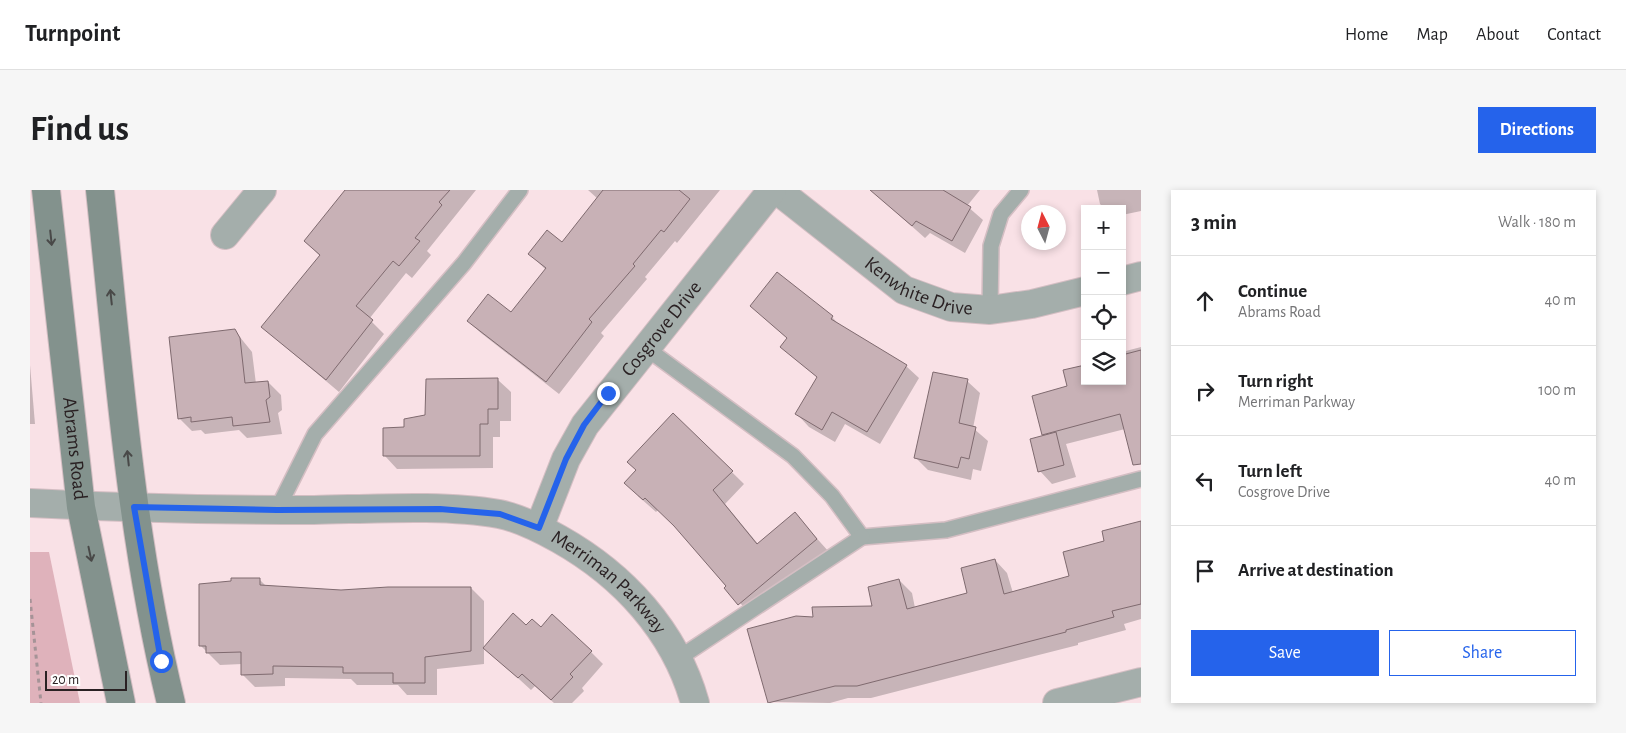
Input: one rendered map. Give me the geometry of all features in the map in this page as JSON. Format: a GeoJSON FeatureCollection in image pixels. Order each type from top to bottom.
{"type":"FeatureCollection","features":[{"type":"Feature","properties":{"kind":"main road","name":"Abrams Road"},"geometry":{"type":"LineString","coordinates":[[46,190],[80,507],[121,703]]}},
{"type":"Feature","properties":{"kind":"main road"},"geometry":{"type":"LineString","coordinates":[[100,190],[134,507],[161,661],[171,703]]}},
{"type":"Feature","properties":{"kind":"street"},"geometry":{"type":"LineString","coordinates":[[225,234],[262,190]]}},
{"type":"Feature","properties":{"kind":"street","name":"Cosgrove Drive"},"geometry":{"type":"LineString","coordinates":[[539,528],[566,459],[584,425],[772,190]]}},
{"type":"Feature","properties":{"kind":"street","name":"Kenwhite Drive"},"geometry":{"type":"LineString","coordinates":[[777,190],[904,290],[951,307],[990,310],[1032,304],[1081,292]]}},
{"type":"Feature","properties":{"kind":"street"},"geometry":{"type":"LineString","coordinates":[[1126,280],[1141,276]]}},
{"type":"Feature","properties":{"kind":"street","name":"Merriman Parkway"},"geometry":{"type":"LineString","coordinates":[[30,503],[80,507],[277,510],[440,509],[500,514],[539,528],[588,555],[620,583],[655,620],[679,658],[695,703]]}},
{"type":"Feature","properties":{"kind":"street"},"geometry":{"type":"LineString","coordinates":[[1057,703],[1141,682]]}},
{"type":"Feature","properties":{"kind":"lane"},"geometry":{"type":"LineString","coordinates":[[277,510],[315,434],[464,263],[520,190]]}},
{"type":"Feature","properties":{"kind":"lane"},"geometry":{"type":"LineString","coordinates":[[990,310],[991,246],[1001,214],[1021,190]]}},
{"type":"Feature","properties":{"kind":"lane"},"geometry":{"type":"LineString","coordinates":[[646,348],[793,456],[832,496],[862,537]]}},
{"type":"Feature","properties":{"kind":"lane"},"geometry":{"type":"LineString","coordinates":[[679,658],[862,537],[946,530],[1141,480]]}},
{"type":"Feature","properties":{"kind":"path"},"geometry":{"type":"LineString","coordinates":[[30,599],[41,703]]}},
{"type":"Feature","properties":{"kind":"shaded area"},"geometry":{"type":"Polygon","coordinates":[[[30,552],[49,552],[80,703],[30,703],[30,552]]]}},
{"type":"Feature","properties":{"kind":"building"},"geometry":{"type":"Polygon","coordinates":[[[345,190],[450,190],[439,202],[442,205],[415,238],[420,241],[399,266],[393,261],[356,306],[373,320],[326,380],[261,327],[320,255],[304,241],[345,190]]]}},
{"type":"Feature","properties":{"kind":"building"},"geometry":{"type":"Polygon","coordinates":[[[603,190],[679,190],[690,199],[664,232],[661,230],[633,264],[635,266],[589,319],[592,322],[546,382],[467,321],[488,294],[511,312],[546,268],[528,254],[547,230],[562,242],[603,190]]]}},
{"type":"Feature","properties":{"kind":"building"},"geometry":{"type":"Polygon","coordinates":[[[870,190],[943,190],[971,207],[952,241],[916,221],[912,226],[870,190]]]}},
{"type":"Feature","properties":{"kind":"building"},"geometry":{"type":"Polygon","coordinates":[[[777,272],[833,316],[831,319],[907,365],[867,432],[832,412],[822,430],[795,414],[817,377],[780,347],[787,338],[750,306],[777,272]]]}},
{"type":"Feature","properties":{"kind":"building"},"geometry":{"type":"Polygon","coordinates":[[[235,329],[240,338],[245,383],[268,381],[270,397],[266,400],[270,422],[233,426],[232,417],[191,422],[191,417],[178,419],[169,337],[235,329]]]}},
{"type":"Feature","properties":{"kind":"building"},"geometry":{"type":"Polygon","coordinates":[[[1141,350],[1141,464],[1133,465],[1120,414],[1042,435],[1032,396],[1067,386],[1063,370],[1081,366],[1081,385],[1126,385],[1126,354],[1141,350]]]}},
{"type":"Feature","properties":{"kind":"building"},"geometry":{"type":"Polygon","coordinates":[[[933,372],[968,379],[959,423],[976,427],[969,459],[961,457],[958,468],[914,458],[933,372]]]}},
{"type":"Feature","properties":{"kind":"building"},"geometry":{"type":"Polygon","coordinates":[[[498,378],[498,409],[488,409],[488,424],[480,424],[480,456],[383,456],[383,428],[404,427],[404,419],[425,415],[426,379],[498,378]]]}},
{"type":"Feature","properties":{"kind":"building"},"geometry":{"type":"Polygon","coordinates":[[[673,413],[733,471],[713,490],[757,544],[795,512],[817,539],[738,605],[724,588],[726,586],[674,526],[645,498],[643,500],[624,483],[636,470],[627,462],[673,413]]]}},
{"type":"Feature","properties":{"kind":"building"},"geometry":{"type":"Polygon","coordinates":[[[1056,432],[1064,465],[1038,472],[1030,439],[1056,432]]]}},
{"type":"Feature","properties":{"kind":"building"},"geometry":{"type":"Polygon","coordinates":[[[1141,521],[1141,604],[1112,611],[1114,617],[1066,630],[1066,632],[857,686],[835,686],[768,703],[747,629],[796,616],[813,617],[812,607],[872,606],[868,587],[899,579],[907,609],[967,593],[961,568],[995,559],[1004,594],[1069,576],[1063,552],[1104,541],[1102,531],[1141,521]]]}},
{"type":"Feature","properties":{"kind":"building"},"geometry":{"type":"Polygon","coordinates":[[[231,578],[260,578],[260,585],[341,590],[388,587],[471,587],[471,651],[425,657],[425,683],[393,683],[393,673],[343,673],[343,667],[273,666],[273,674],[241,675],[241,652],[206,653],[206,646],[199,646],[199,584],[231,581],[231,578]]]}},
{"type":"Feature","properties":{"kind":"building"},"geometry":{"type":"Polygon","coordinates":[[[513,613],[526,625],[532,619],[541,627],[552,614],[592,651],[570,674],[573,677],[551,700],[522,674],[518,678],[483,648],[513,613]]]}},
{"type":"Feature","properties":{"kind":"route"},"geometry":{"type":"LineString","coordinates":[[161,661],[134,507],[277,510],[440,509],[500,514],[539,528],[566,459],[584,425],[608,393]]}}]}
